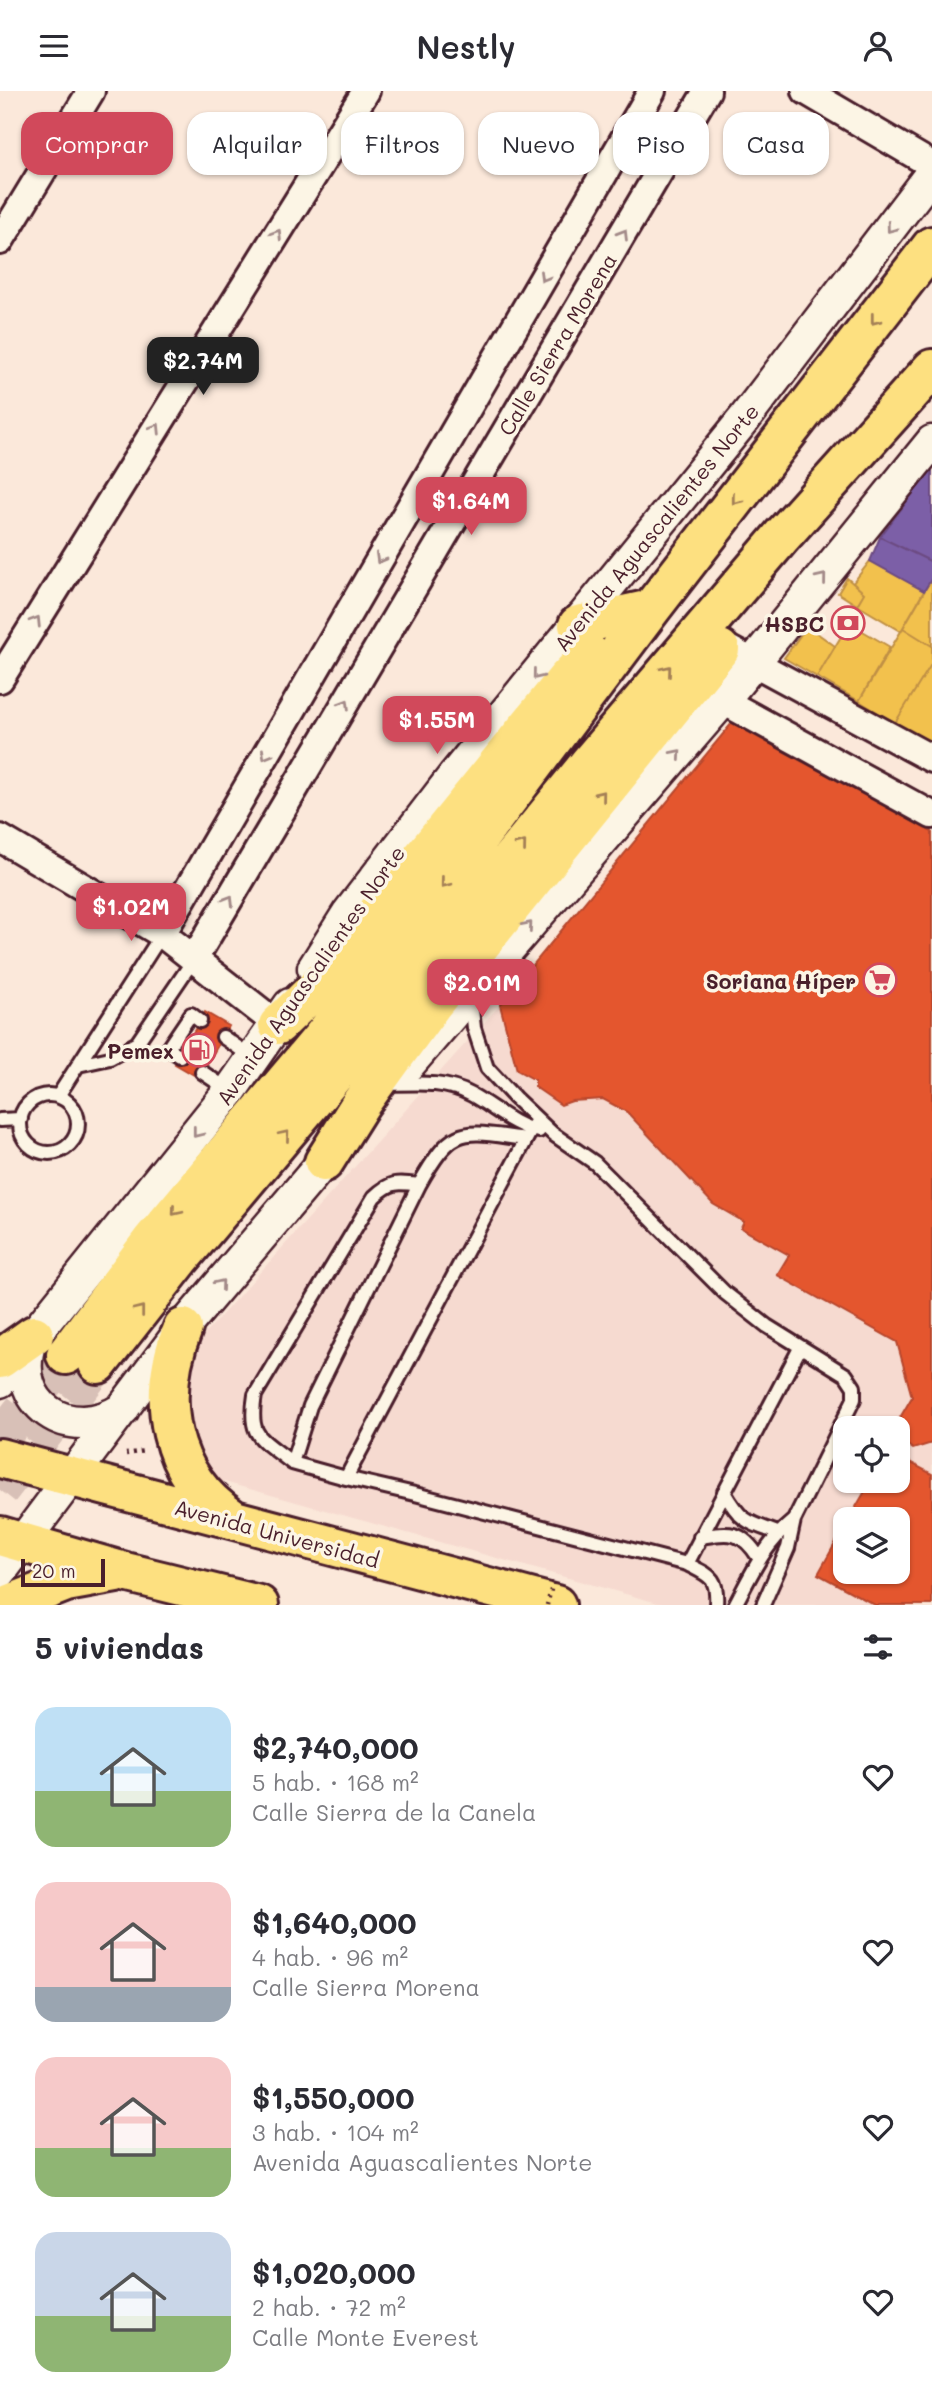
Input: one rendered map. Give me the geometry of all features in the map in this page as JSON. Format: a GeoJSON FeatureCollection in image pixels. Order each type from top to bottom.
{"type":"FeatureCollection","features":[{"type":"Feature","properties":{"kind":"main road","name":"Avenida Aguascalientes Norte"},"geometry":{"type":"LineString","coordinates":[[932,246],[642,621],[454,871],[320,1041],[152,1240],[82,1360],[181,1258],[590,762],[782,537],[932,369]]}},
{"type":"Feature","properties":{"kind":"main road"},"geometry":{"type":"LineString","coordinates":[[324,1162],[408,1036],[738,654],[932,388]]}},
{"type":"Feature","properties":{"kind":"main road"},"geometry":{"type":"LineString","coordinates":[[578,625],[642,621]]}},
{"type":"Feature","properties":{"kind":"main road"},"geometry":{"type":"LineString","coordinates":[[278,1025],[316,988],[566,679],[589,655],[642,621]]}},
{"type":"Feature","properties":{"kind":"main road"},"geometry":{"type":"LineString","coordinates":[[183,1328],[172,1359],[168,1392],[169,1414],[177,1447],[191,1476],[204,1494],[219,1510],[238,1522]]}},
{"type":"Feature","properties":{"kind":"main road","name":"Avenida Universidad"},"geometry":{"type":"LineString","coordinates":[[0,1458],[238,1522],[555,1592]]}},
{"type":"Feature","properties":{"kind":"main road"},"geometry":{"type":"LineString","coordinates":[[7,1550],[125,1572],[260,1605]]}},
{"type":"Feature","properties":{"kind":"main road"},"geometry":{"type":"LineString","coordinates":[[8,1605],[66,1582],[125,1572]]}},
{"type":"Feature","properties":{"kind":"street"},"geometry":{"type":"LineString","coordinates":[[0,241],[91,91]]}},
{"type":"Feature","properties":{"kind":"street"},"geometry":{"type":"LineString","coordinates":[[0,679],[366,91]]}},
{"type":"Feature","properties":{"kind":"street","name":"Calle Sierra Morena"},"geometry":{"type":"LineString","coordinates":[[162,935],[652,91]]}},
{"type":"Feature","properties":{"kind":"street","name":"Calle Sierra Morena"},"geometry":{"type":"LineString","coordinates":[[194,958],[707,91]]}},
{"type":"Feature","properties":{"kind":"street"},"geometry":{"type":"LineString","coordinates":[[806,91],[932,165]]}},
{"type":"Feature","properties":{"kind":"street","name":"Avenida Aguascalientes Norte"},"geometry":{"type":"LineString","coordinates":[[0,1381],[21,1345],[230,1091],[278,1025],[348,914],[454,776],[745,418],[932,173]]}},
{"type":"Feature","properties":{"kind":"street"},"geometry":{"type":"LineString","coordinates":[[932,442],[738,654],[932,759]]}},
{"type":"Feature","properties":{"kind":"street"},"geometry":{"type":"LineString","coordinates":[[7,1550],[71,1478],[183,1328],[470,993],[707,692],[932,815]]}},
{"type":"Feature","properties":{"kind":"street"},"geometry":{"type":"LineString","coordinates":[[0,838],[162,935],[278,1025]]}},
{"type":"Feature","properties":{"kind":"street"},"geometry":{"type":"LineString","coordinates":[[21,1345],[26,1353],[27,1379],[32,1391],[48,1411],[72,1422],[86,1423],[99,1421],[123,1409]]}},
{"type":"Feature","properties":{"kind":"lane"},"geometry":{"type":"LineString","coordinates":[[58,1096],[162,935]]}},
{"type":"Feature","properties":{"kind":"lane"},"geometry":{"type":"LineString","coordinates":[[78,1065],[110,1058],[132,1048],[194,958]]}},
{"type":"Feature","properties":{"kind":"lane"},"geometry":{"type":"LineString","coordinates":[[470,993],[474,1028],[487,1067],[532,1129]]}},
{"type":"Feature","properties":{"kind":"lane"},"geometry":{"type":"LineString","coordinates":[[180,1056],[168,1048],[191,1014],[200,1021]]}},
{"type":"Feature","properties":{"kind":"lane"},"geometry":{"type":"LineString","coordinates":[[223,1037],[253,1058]]}},
{"type":"Feature","properties":{"kind":"lane"},"geometry":{"type":"LineString","coordinates":[[202,1072],[230,1091]]}},
{"type":"Feature","properties":{"kind":"lane"},"geometry":{"type":"LineString","coordinates":[[391,1084],[435,1083],[470,1093],[512,1121],[553,1134],[595,1163],[725,1293],[800,1348],[846,1375],[854,1387],[854,1399],[794,1520],[788,1548],[763,1605]]}},
{"type":"Feature","properties":{"kind":"lane"},"geometry":{"type":"LineString","coordinates":[[58,1096],[68,1102],[78,1118],[76,1135],[65,1149],[53,1153],[35,1150],[23,1137],[21,1119],[25,1108],[34,1100],[58,1096]]}},
{"type":"Feature","properties":{"kind":"lane"},"geometry":{"type":"LineString","coordinates":[[0,1120],[21,1119]]}},
{"type":"Feature","properties":{"kind":"lane"},"geometry":{"type":"LineString","coordinates":[[292,1463],[310,1406],[437,1152],[468,1132],[532,1129]]}},
{"type":"Feature","properties":{"kind":"lane"},"geometry":{"type":"LineString","coordinates":[[346,1478],[532,1129]]}},
{"type":"Feature","properties":{"kind":"lane"},"geometry":{"type":"LineString","coordinates":[[419,1185],[399,1182],[387,1185],[374,1197],[255,1395],[251,1420],[257,1435],[292,1463],[687,1564],[710,1576],[718,1587],[716,1605]]}},
{"type":"Feature","properties":{"kind":"lane"},"geometry":{"type":"LineString","coordinates":[[687,1564],[800,1348]]}},
{"type":"Feature","properties":{"kind":"lane"},"geometry":{"type":"LineString","coordinates":[[724,1492],[736,1513],[752,1524],[778,1533]]}},
{"type":"Feature","properties":{"kind":"lane"},"geometry":{"type":"LineString","coordinates":[[735,1605],[759,1558],[778,1533],[794,1520]]}},
{"type":"Feature","properties":{"kind":"lane"},"geometry":{"type":"LineString","coordinates":[[700,1538],[723,1533],[739,1536],[751,1546],[759,1558]]}},
{"type":"Feature","properties":{"kind":"path"},"geometry":{"type":"LineString","coordinates":[[547,1605],[555,1592]]}},
{"type":"Feature","properties":{"kind":"shaded area"},"geometry":{"type":"Polygon","coordinates":[[[732,723],[932,832],[932,1605],[665,1605],[217,1480],[182,1438],[193,1347],[500,1005],[732,723]]]}},
{"type":"Feature","properties":{"kind":"building: Viviendas"},"geometry":{"type":"Polygon","coordinates":[[[870,561],[924,591],[901,631],[857,605],[864,593],[853,583],[870,561]]]}},
{"type":"Feature","properties":{"kind":"building: Viviendas"},"geometry":{"type":"Polygon","coordinates":[[[847,578],[864,593],[857,605],[838,593],[847,578]]]}},
{"type":"Feature","properties":{"kind":"building: Viviendas"},"geometry":{"type":"Polygon","coordinates":[[[932,578],[932,646],[903,628],[932,578]]]}},
{"type":"Feature","properties":{"kind":"building: Viviendas"},"geometry":{"type":"Polygon","coordinates":[[[849,623],[890,647],[859,701],[817,677],[849,623]]]}},
{"type":"Feature","properties":{"kind":"building: Viviendas"},"geometry":{"type":"Polygon","coordinates":[[[807,626],[835,646],[817,677],[784,658],[807,626]]]}},
{"type":"Feature","properties":{"kind":"building: Viviendas"},"geometry":{"type":"Polygon","coordinates":[[[903,628],[932,646],[932,663],[895,723],[859,701],[903,628]]]}},
{"type":"Feature","properties":{"kind":"building: Viviendas"},"geometry":{"type":"Polygon","coordinates":[[[932,663],[932,743],[895,723],[932,663]]]}},
{"type":"Feature","properties":{"kind":"building: Comercios"},"geometry":{"type":"Polygon","coordinates":[[[732,723],[932,832],[932,1443],[913,1449],[910,1447],[910,1416],[901,1416],[912,1397],[897,1342],[777,1275],[789,1255],[741,1228],[744,1222],[713,1204],[627,1112],[603,1099],[572,1101],[561,1105],[535,1087],[535,1080],[517,1070],[500,1005],[732,723]]]}},
{"type":"Feature","properties":{"kind":"building: Comercios","name":"Pemex"},"geometry":{"type":"Polygon","coordinates":[[[205,1012],[229,1026],[199,1078],[175,1064],[205,1012]]]}},
{"type":"Feature","properties":{"kind":"building: Comercios"},"geometry":{"type":"Polygon","coordinates":[[[910,1462],[932,1474],[932,1605],[875,1605],[836,1584],[910,1584],[910,1507],[856,1507],[864,1493],[910,1493],[910,1462]]]}},
{"type":"Feature","properties":{"kind":"building: Comercios"},"geometry":{"type":"Polygon","coordinates":[[[833,1547],[833,1582],[818,1574],[833,1547]]]}},
{"type":"Feature","properties":{"kind":"building: Oficinas"},"geometry":{"type":"Polygon","coordinates":[[[932,468],[932,562],[880,537],[932,468]]]}},
{"type":"Feature","properties":{"kind":"building: Oficinas"},"geometry":{"type":"Polygon","coordinates":[[[880,537],[932,562],[932,578],[924,591],[870,561],[880,537]]]}},
{"type":"Feature","properties":{"kind":"tunnel"},"geometry":{"type":"LineString","coordinates":[[0,1439],[66,1355]]}},
{"type":"Feature","properties":{"kind":"tunnel"},"geometry":{"type":"LineString","coordinates":[[0,1490],[98,1364]]}},
{"type":"Feature","properties":{"kind":"place","name":"HSBC"},"geometry":{"type":"Point","coordinates":[848,623]}},
{"type":"Feature","properties":{"kind":"place","name":"Soriana Híper"},"geometry":{"type":"Point","coordinates":[880,980]}},
{"type":"Feature","properties":{"kind":"place","name":"Pemex"},"geometry":{"type":"Point","coordinates":[199,1050]}}]}
